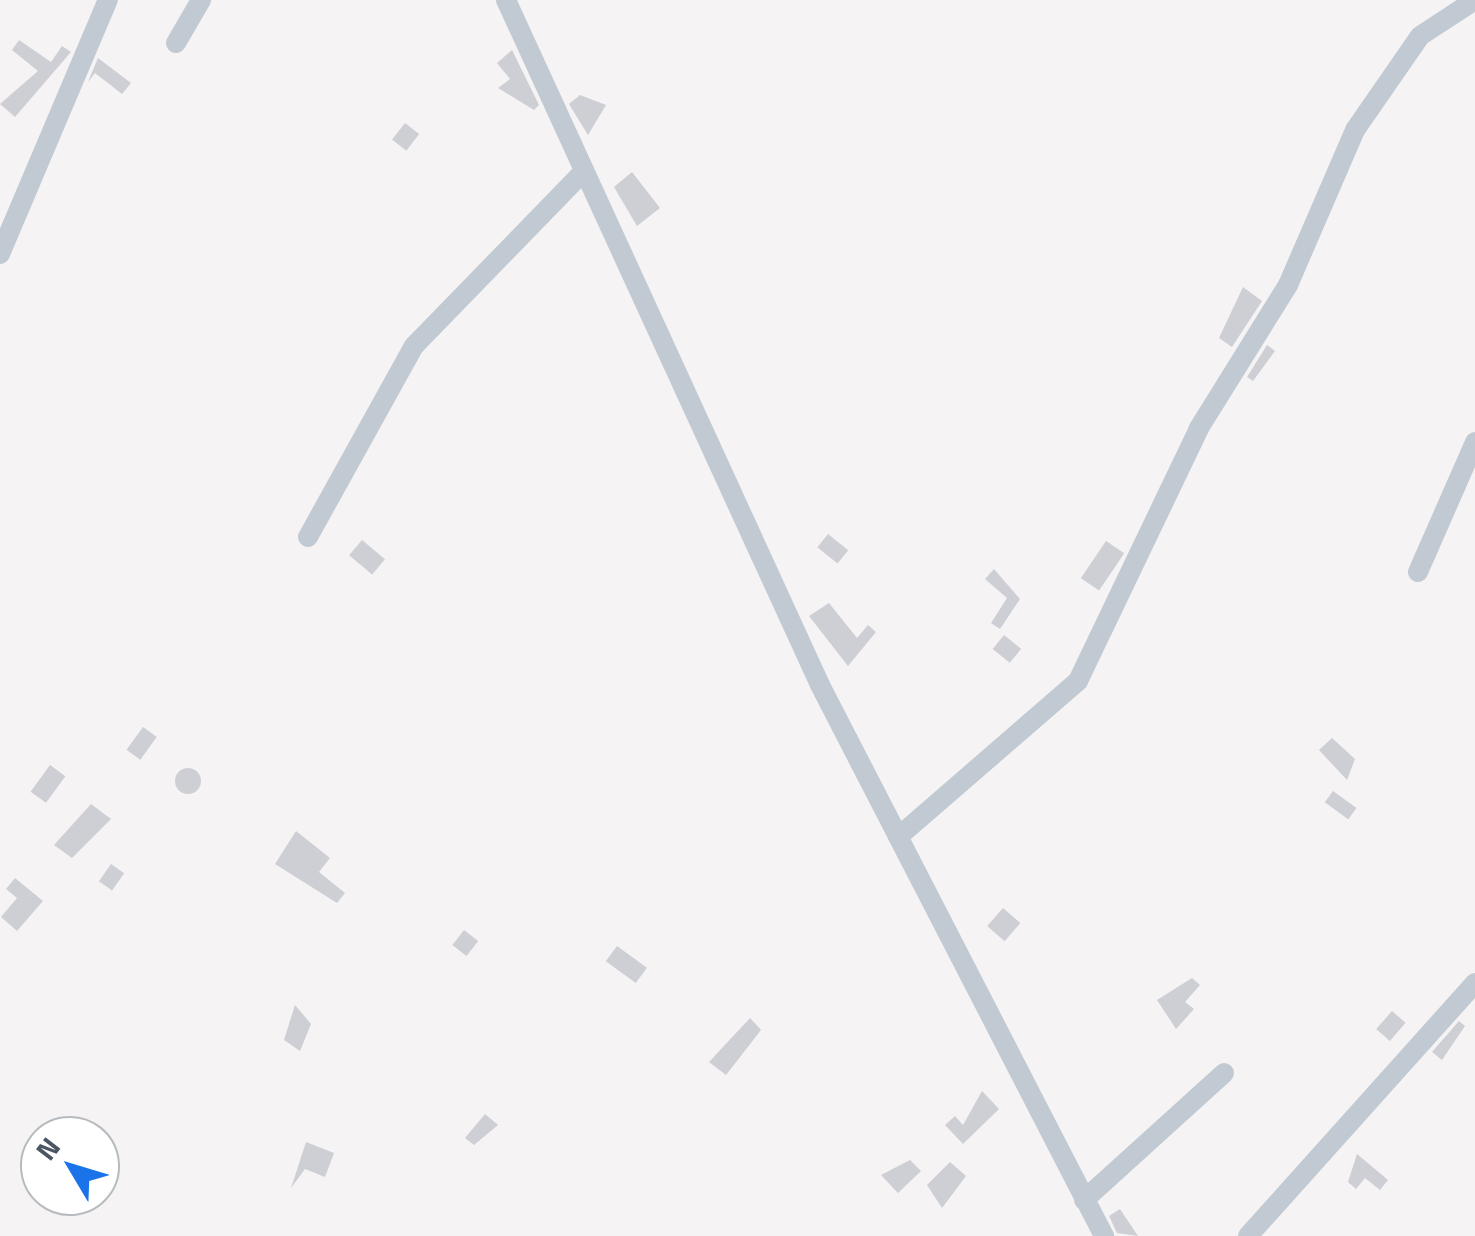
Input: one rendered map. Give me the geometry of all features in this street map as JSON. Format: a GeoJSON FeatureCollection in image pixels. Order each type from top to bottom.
{"type":"FeatureCollection","features":[{"type":"Feature","properties":{"kind":"street"},"geometry":{"type":"LineString","coordinates":[[0,254],[108,0]]}},
{"type":"Feature","properties":{"kind":"street"},"geometry":{"type":"LineString","coordinates":[[176,44],[201,0]]}},
{"type":"Feature","properties":{"kind":"street"},"geometry":{"type":"LineString","coordinates":[[506,0],[898,837],[1104,1236]]}},
{"type":"Feature","properties":{"kind":"street"},"geometry":{"type":"LineString","coordinates":[[898,837],[1078,681],[1199,428],[1288,285],[1355,130],[1420,36],[1475,0]]}},
{"type":"Feature","properties":{"kind":"street"},"geometry":{"type":"LineString","coordinates":[[308,537],[414,346],[584,171]]}},
{"type":"Feature","properties":{"kind":"street"},"geometry":{"type":"LineString","coordinates":[[1418,572],[1475,442]]}},
{"type":"Feature","properties":{"kind":"street"},"geometry":{"type":"LineString","coordinates":[[1248,1236],[1475,983]]}},
{"type":"Feature","properties":{"kind":"street"},"geometry":{"type":"LineString","coordinates":[[1084,1200],[1224,1072]]}},
{"type":"Feature","properties":{"kind":"building"},"geometry":{"type":"Polygon","coordinates":[[[19,40],[51,62],[62,46],[71,52],[15,117],[0,104],[38,71],[12,50],[19,40]]]}},
{"type":"Feature","properties":{"kind":"building"},"geometry":{"type":"Polygon","coordinates":[[[512,50],[539,105],[534,110],[498,88],[510,79],[497,63],[512,50]]]}},
{"type":"Feature","properties":{"kind":"building"},"geometry":{"type":"Polygon","coordinates":[[[98,58],[131,83],[122,94],[95,73],[88,82],[98,58]]]}},
{"type":"Feature","properties":{"kind":"building"},"geometry":{"type":"Polygon","coordinates":[[[580,95],[606,105],[588,135],[569,104],[580,95]]]}},
{"type":"Feature","properties":{"kind":"building"},"geometry":{"type":"Polygon","coordinates":[[[405,123],[419,134],[406,151],[392,140],[405,123]]]}},
{"type":"Feature","properties":{"kind":"building"},"geometry":{"type":"Polygon","coordinates":[[[632,172],[660,208],[637,226],[614,187],[632,172]]]}},
{"type":"Feature","properties":{"kind":"building"},"geometry":{"type":"Polygon","coordinates":[[[1243,287],[1262,301],[1232,347],[1219,338],[1243,287]]]}},
{"type":"Feature","properties":{"kind":"building"},"geometry":{"type":"Polygon","coordinates":[[[1267,345],[1275,351],[1253,381],[1247,377],[1267,345]]]}},
{"type":"Feature","properties":{"kind":"building"},"geometry":{"type":"Polygon","coordinates":[[[828,534],[848,550],[838,564],[817,547],[828,534]]]}},
{"type":"Feature","properties":{"kind":"building"},"geometry":{"type":"Polygon","coordinates":[[[362,540],[385,559],[372,575],[349,555],[362,540]]]}},
{"type":"Feature","properties":{"kind":"building"},"geometry":{"type":"Polygon","coordinates":[[[1106,541],[1124,553],[1099,591],[1081,578],[1106,541]]]}},
{"type":"Feature","properties":{"kind":"building"},"geometry":{"type":"Polygon","coordinates":[[[994,569],[1020,599],[1000,629],[991,623],[1007,598],[985,579],[994,569]]]}},
{"type":"Feature","properties":{"kind":"building"},"geometry":{"type":"Polygon","coordinates":[[[829,603],[857,638],[868,625],[876,632],[848,666],[809,616],[829,603]]]}},
{"type":"Feature","properties":{"kind":"building"},"geometry":{"type":"Polygon","coordinates":[[[1004,635],[1021,649],[1010,663],[993,649],[1004,635]]]}},
{"type":"Feature","properties":{"kind":"building"},"geometry":{"type":"Polygon","coordinates":[[[143,727],[157,737],[140,760],[127,750],[143,727]]]}},
{"type":"Feature","properties":{"kind":"building"},"geometry":{"type":"Polygon","coordinates":[[[1332,738],[1355,759],[1347,780],[1319,750],[1332,738]]]}},
{"type":"Feature","properties":{"kind":"building"},"geometry":{"type":"Polygon","coordinates":[[[50,765],[65,776],[46,803],[31,792],[50,765]]]}},
{"type":"Feature","properties":{"kind":"building"},"geometry":{"type":"Polygon","coordinates":[[[188,768],[197,772],[201,781],[197,790],[188,794],[179,790],[175,781],[179,772],[188,768]]]}},
{"type":"Feature","properties":{"kind":"building"},"geometry":{"type":"Polygon","coordinates":[[[1333,791],[1356,808],[1348,819],[1325,802],[1333,791]]]}},
{"type":"Feature","properties":{"kind":"building"},"geometry":{"type":"Polygon","coordinates":[[[91,804],[111,819],[72,858],[54,845],[91,804]]]}},
{"type":"Feature","properties":{"kind":"building"},"geometry":{"type":"Polygon","coordinates":[[[296,831],[330,858],[319,872],[345,893],[337,903],[275,864],[296,831]]]}},
{"type":"Feature","properties":{"kind":"building"},"geometry":{"type":"Polygon","coordinates":[[[111,864],[124,873],[112,890],[99,881],[111,864]]]}},
{"type":"Feature","properties":{"kind":"building"},"geometry":{"type":"Polygon","coordinates":[[[15,878],[43,901],[17,931],[1,917],[17,898],[6,889],[15,878]]]}},
{"type":"Feature","properties":{"kind":"building"},"geometry":{"type":"Polygon","coordinates":[[[1003,908],[1020,923],[1005,941],[987,926],[1003,908]]]}},
{"type":"Feature","properties":{"kind":"building"},"geometry":{"type":"Polygon","coordinates":[[[464,930],[478,941],[466,956],[452,945],[464,930]]]}},
{"type":"Feature","properties":{"kind":"building"},"geometry":{"type":"Polygon","coordinates":[[[617,946],[647,968],[636,983],[606,961],[617,946]]]}},
{"type":"Feature","properties":{"kind":"building"},"geometry":{"type":"Polygon","coordinates":[[[1192,978],[1200,985],[1185,1002],[1194,1009],[1176,1029],[1157,1000],[1192,978]]]}},
{"type":"Feature","properties":{"kind":"building"},"geometry":{"type":"Polygon","coordinates":[[[295,1005],[311,1024],[300,1051],[284,1040],[295,1005]]]}},
{"type":"Feature","properties":{"kind":"building"},"geometry":{"type":"Polygon","coordinates":[[[1392,1011],[1406,1023],[1390,1041],[1376,1029],[1392,1011]]]}},
{"type":"Feature","properties":{"kind":"building"},"geometry":{"type":"Polygon","coordinates":[[[750,1018],[761,1030],[726,1075],[709,1062],[750,1018]]]}},
{"type":"Feature","properties":{"kind":"building"},"geometry":{"type":"Polygon","coordinates":[[[1459,1021],[1465,1026],[1442,1060],[1432,1052],[1459,1021]]]}},
{"type":"Feature","properties":{"kind":"building"},"geometry":{"type":"Polygon","coordinates":[[[982,1091],[999,1109],[963,1144],[945,1125],[955,1116],[963,1125],[982,1091]]]}},
{"type":"Feature","properties":{"kind":"building"},"geometry":{"type":"Polygon","coordinates":[[[485,1114],[498,1125],[474,1145],[465,1138],[485,1114]]]}},
{"type":"Feature","properties":{"kind":"building"},"geometry":{"type":"Polygon","coordinates":[[[306,1142],[334,1153],[325,1177],[305,1169],[291,1188],[306,1142]]]}},
{"type":"Feature","properties":{"kind":"building"},"geometry":{"type":"Polygon","coordinates":[[[1357,1154],[1388,1180],[1380,1190],[1365,1178],[1356,1189],[1348,1182],[1357,1154]]]}},
{"type":"Feature","properties":{"kind":"building"},"geometry":{"type":"Polygon","coordinates":[[[910,1160],[921,1171],[898,1193],[881,1175],[910,1160]]]}},
{"type":"Feature","properties":{"kind":"building"},"geometry":{"type":"Polygon","coordinates":[[[950,1162],[966,1176],[942,1208],[927,1185],[950,1162]]]}},
{"type":"Feature","properties":{"kind":"building"},"geometry":{"type":"Polygon","coordinates":[[[1120,1209],[1138,1236],[1117,1233],[1109,1216],[1120,1209]]]}}]}
